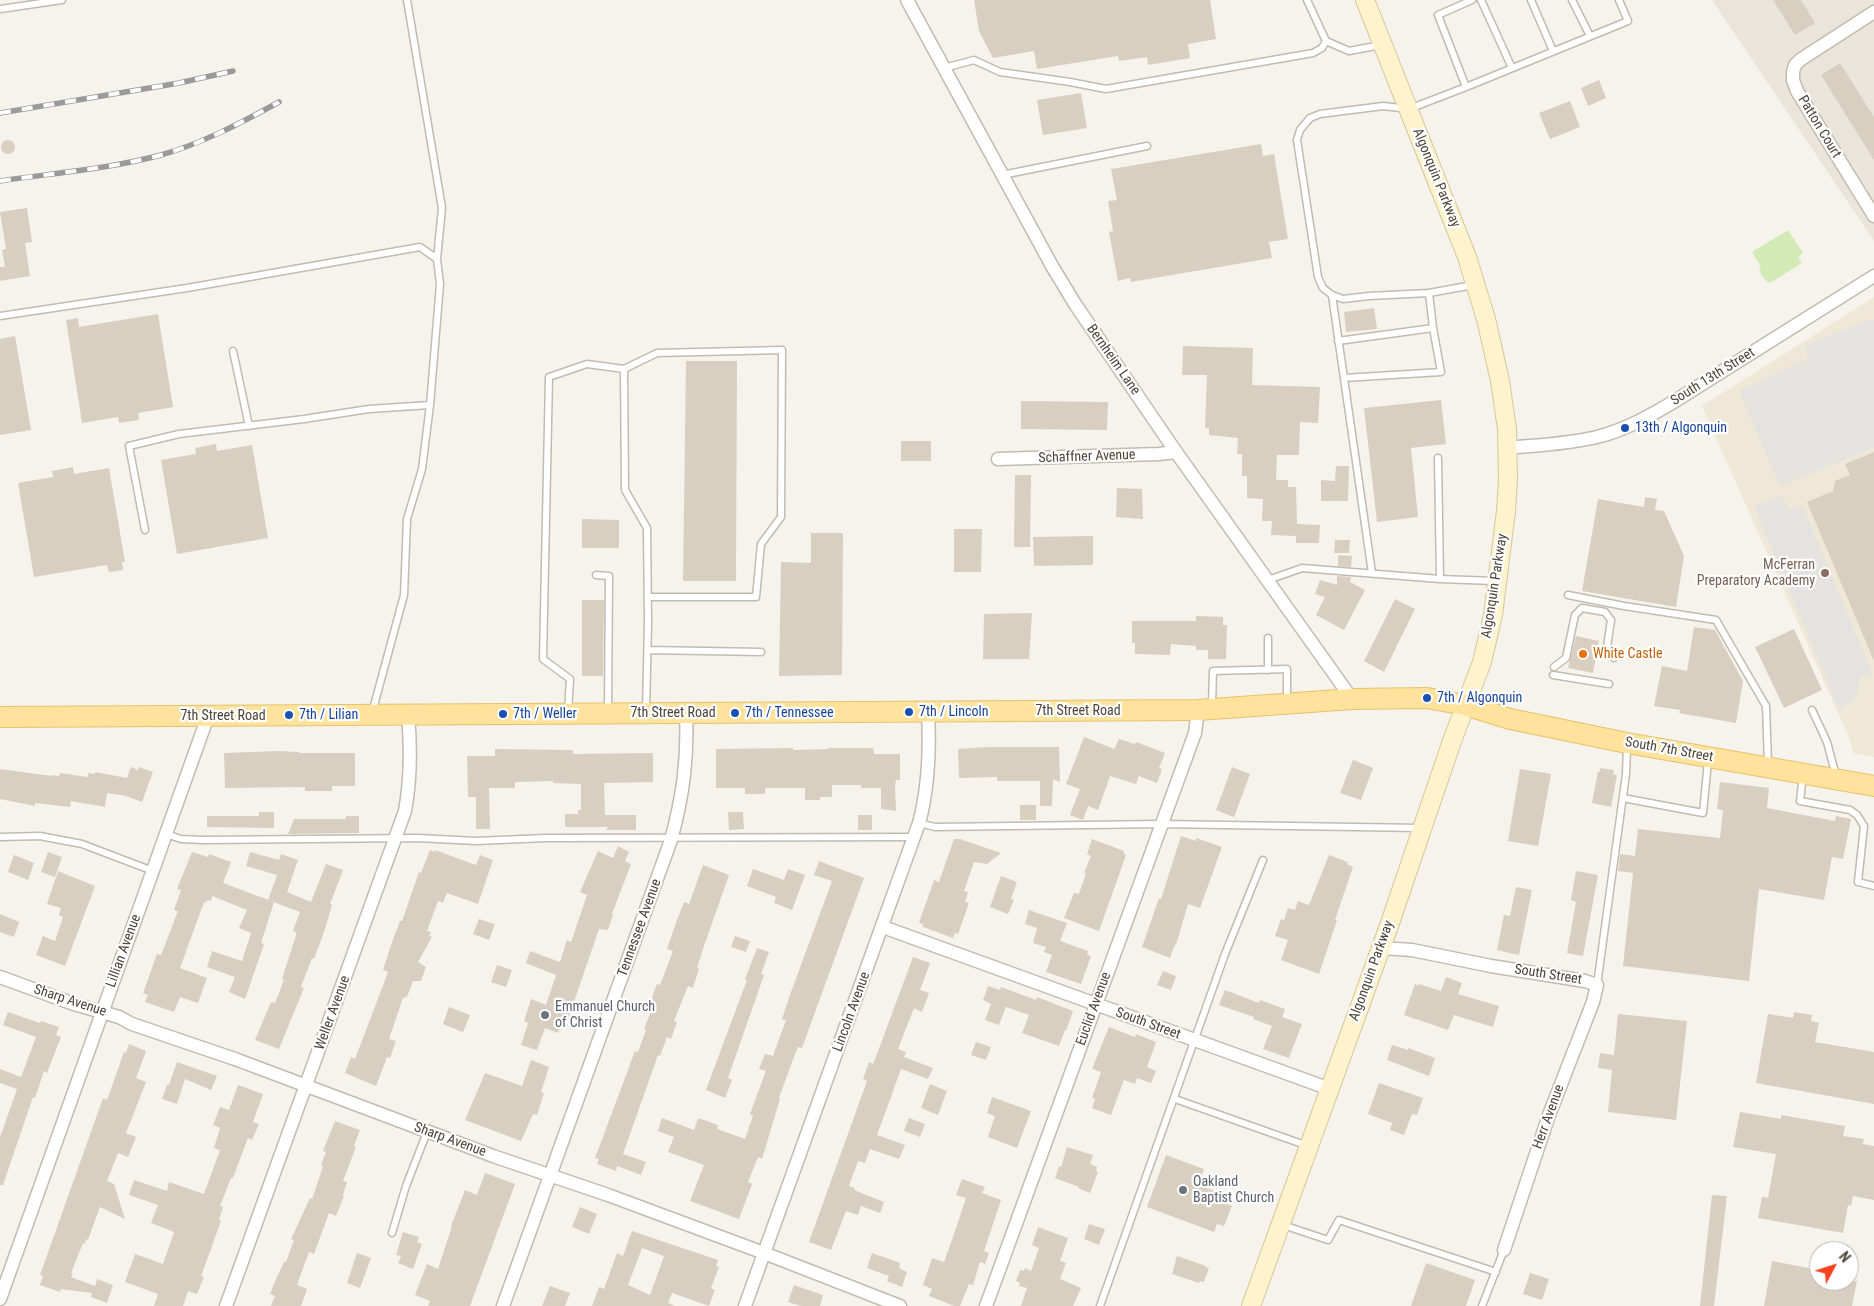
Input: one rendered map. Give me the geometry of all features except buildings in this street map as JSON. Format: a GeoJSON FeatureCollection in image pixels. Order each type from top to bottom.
{"type":"FeatureCollection","features":[{"type":"Feature","properties":{"kind":"main road","name":"Algonquin Parkway"},"geometry":{"type":"LineString","coordinates":[[1251,1306],[1482,662],[1493,615],[1506,511],[1508,448],[1500,381],[1486,319],[1467,257],[1364,0]]}},
{"type":"Feature","properties":{"kind":"main road","name":"7th Street Road"},"geometry":{"type":"LineString","coordinates":[[0,717],[1205,710],[1352,699],[1427,698],[1465,705]]}},
{"type":"Feature","properties":{"kind":"main road","name":"South 7th Street"},"geometry":{"type":"LineString","coordinates":[[1465,705],[1510,719],[1627,743],[1874,786]]}},
{"type":"Feature","properties":{"kind":"street","name":"Bernheim Lane"},"geometry":{"type":"LineString","coordinates":[[907,0],[1052,266],[1075,304],[1176,452],[1352,699]]}},
{"type":"Feature","properties":{"kind":"street","name":"Patton Court"},"geometry":{"type":"LineString","coordinates":[[1874,12],[1800,60],[1795,65],[1793,80],[1803,102],[1874,216]]}},
{"type":"Feature","properties":{"kind":"street","name":"South 13th Street"},"geometry":{"type":"LineString","coordinates":[[1508,448],[1582,440],[1625,428],[1646,418],[1874,276]]}},
{"type":"Feature","properties":{"kind":"street","name":"Schaffner Avenue"},"geometry":{"type":"LineString","coordinates":[[998,459],[1176,452]]}},
{"type":"Feature","properties":{"kind":"street","name":"Euclid Avenue"},"geometry":{"type":"LineString","coordinates":[[986,1306],[1161,824],[1205,710]]}},
{"type":"Feature","properties":{"kind":"street","name":"Lincoln Avenue"},"geometry":{"type":"LineString","coordinates":[[745,1306],[883,928],[919,823],[925,800],[929,770],[928,712]]}},
{"type":"Feature","properties":{"kind":"street","name":"Tennessee Avenue"},"geometry":{"type":"LineString","coordinates":[[503,1306],[672,837],[685,781],[686,713]]}},
{"type":"Feature","properties":{"kind":"street","name":"Weller Avenue"},"geometry":{"type":"LineString","coordinates":[[226,1306],[405,811],[409,786],[411,747],[408,715]]}},
{"type":"Feature","properties":{"kind":"street","name":"Lillian Avenue"},"geometry":{"type":"LineString","coordinates":[[0,1299],[208,716]]}},
{"type":"Feature","properties":{"kind":"street","name":"South Street"},"geometry":{"type":"LineString","coordinates":[[883,928],[1330,1089]]}},
{"type":"Feature","properties":{"kind":"street","name":"South Street"},"geometry":{"type":"LineString","coordinates":[[1380,948],[1412,950],[1491,966],[1585,981],[1597,985]]}},
{"type":"Feature","properties":{"kind":"street","name":"Sharp Avenue"},"geometry":{"type":"LineString","coordinates":[[0,977],[74,1004],[102,1012],[427,1132],[764,1253],[900,1306]]}},
{"type":"Feature","properties":{"kind":"street","name":"Herr Avenue"},"geometry":{"type":"LineString","coordinates":[[1504,1250],[1549,1115],[1593,1002],[1597,985]]}},
{"type":"Feature","properties":{"kind":"lane"},"geometry":{"type":"LineString","coordinates":[[0,9],[62,0]]}},
{"type":"Feature","properties":{"kind":"lane"},"geometry":{"type":"LineString","coordinates":[[372,715],[404,595],[407,519],[422,469],[430,404],[440,284],[438,259],[442,208],[407,0]]}},
{"type":"Feature","properties":{"kind":"lane"},"geometry":{"type":"LineString","coordinates":[[1307,0],[1326,41],[1349,51],[1382,45]]}},
{"type":"Feature","properties":{"kind":"lane"},"geometry":{"type":"LineString","coordinates":[[1466,87],[1438,15],[1472,0]]}},
{"type":"Feature","properties":{"kind":"lane"},"geometry":{"type":"LineString","coordinates":[[1481,0],[1512,68]]}},
{"type":"Feature","properties":{"kind":"lane"},"geometry":{"type":"LineString","coordinates":[[1531,0],[1553,51]]}},
{"type":"Feature","properties":{"kind":"lane"},"geometry":{"type":"LineString","coordinates":[[1572,0],[1590,36]]}},
{"type":"Feature","properties":{"kind":"lane"},"geometry":{"type":"LineString","coordinates":[[1476,285],[1429,293],[1342,299],[1332,295],[1324,288],[1318,277],[1297,140],[1300,130],[1310,118],[1320,114],[1374,106],[1409,109],[1628,21],[1619,0]]}},
{"type":"Feature","properties":{"kind":"lane"},"geometry":{"type":"LineString","coordinates":[[944,68],[974,60],[1000,72],[1106,89],[1313,53],[1322,48],[1326,41]]}},
{"type":"Feature","properties":{"kind":"lane"},"geometry":{"type":"LineString","coordinates":[[1002,175],[1147,146]]}},
{"type":"Feature","properties":{"kind":"lane"},"geometry":{"type":"LineString","coordinates":[[0,316],[187,288],[420,247],[438,259]]}},
{"type":"Feature","properties":{"kind":"lane"},"geometry":{"type":"LineString","coordinates":[[1344,378],[1441,372],[1429,293]]}},
{"type":"Feature","properties":{"kind":"lane"},"geometry":{"type":"LineString","coordinates":[[1332,295],[1372,573]]}},
{"type":"Feature","properties":{"kind":"lane"},"geometry":{"type":"LineString","coordinates":[[1338,341],[1433,328]]}},
{"type":"Feature","properties":{"kind":"lane"},"geometry":{"type":"LineString","coordinates":[[233,350],[249,426]]}},
{"type":"Feature","properties":{"kind":"lane"},"geometry":{"type":"LineString","coordinates":[[568,714],[570,679],[543,659],[550,377],[587,364],[624,369],[658,353],[782,350],[781,517],[761,544],[756,598],[648,597]]}},
{"type":"Feature","properties":{"kind":"lane"},"geometry":{"type":"LineString","coordinates":[[624,369],[624,490],[647,528],[648,650],[646,713]]}},
{"type":"Feature","properties":{"kind":"lane"},"geometry":{"type":"LineString","coordinates":[[145,530],[129,446],[179,434],[369,409],[430,404]]}},
{"type":"Feature","properties":{"kind":"lane"},"geometry":{"type":"LineString","coordinates":[[1438,458],[1440,579]]}},
{"type":"Feature","properties":{"kind":"lane"},"geometry":{"type":"LineString","coordinates":[[1268,580],[1302,568],[1440,579],[1496,581]]}},
{"type":"Feature","properties":{"kind":"lane"},"geometry":{"type":"LineString","coordinates":[[596,575],[610,576],[608,713]]}},
{"type":"Feature","properties":{"kind":"lane"},"geometry":{"type":"LineString","coordinates":[[1568,595],[1624,606],[1716,620],[1766,706],[1768,768]]}},
{"type":"Feature","properties":{"kind":"lane"},"geometry":{"type":"LineString","coordinates":[[1610,684],[1554,671],[1566,658],[1575,615],[1582,608],[1606,612],[1611,620],[1607,647],[1614,658]]}},
{"type":"Feature","properties":{"kind":"lane"},"geometry":{"type":"LineString","coordinates":[[1268,638],[1268,670]]}},
{"type":"Feature","properties":{"kind":"lane"},"geometry":{"type":"LineString","coordinates":[[648,650],[762,652]]}},
{"type":"Feature","properties":{"kind":"lane"},"geometry":{"type":"LineString","coordinates":[[1205,710],[1213,671],[1287,669],[1288,704]]}},
{"type":"Feature","properties":{"kind":"lane"},"geometry":{"type":"LineString","coordinates":[[1812,710],[1828,742],[1837,780]]}},
{"type":"Feature","properties":{"kind":"lane"},"geometry":{"type":"LineString","coordinates":[[1597,985],[1626,774],[1627,743]]}},
{"type":"Feature","properties":{"kind":"lane"},"geometry":{"type":"LineString","coordinates":[[1623,798],[1703,813],[1708,757]]}},
{"type":"Feature","properties":{"kind":"lane"},"geometry":{"type":"LineString","coordinates":[[1803,774],[1800,801],[1850,810],[1857,815],[1864,826],[1858,882],[1874,886]]}},
{"type":"Feature","properties":{"kind":"lane"},"geometry":{"type":"LineString","coordinates":[[919,823],[935,827],[1161,824],[1423,828]]}},
{"type":"Feature","properties":{"kind":"lane"},"geometry":{"type":"LineString","coordinates":[[166,834],[187,840],[914,837]]}},
{"type":"Feature","properties":{"kind":"lane"},"geometry":{"type":"LineString","coordinates":[[0,837],[40,836],[82,844],[152,871]]}},
{"type":"Feature","properties":{"kind":"lane"},"geometry":{"type":"LineString","coordinates":[[1100,1306],[1225,954],[1263,860]]}},
{"type":"Feature","properties":{"kind":"lane"},"geometry":{"type":"LineString","coordinates":[[1174,1099],[1309,1146]]}},
{"type":"Feature","properties":{"kind":"lane"},"geometry":{"type":"LineString","coordinates":[[392,1233],[406,1186],[427,1132]]}},
{"type":"Feature","properties":{"kind":"lane"},"geometry":{"type":"LineString","coordinates":[[1281,1225],[1328,1240],[1340,1220],[1496,1272]]}},
{"type":"Feature","properties":{"kind":"lane"},"geometry":{"type":"LineString","coordinates":[[1482,1306],[1504,1250]]}},
{"type":"Feature","properties":{"kind":"shaded area"},"geometry":{"type":"Polygon","coordinates":[[[1712,0],[1874,0],[1874,241],[1712,0]]]}},
{"type":"Feature","properties":{"kind":"shaded area","name":"McFerran Preparatory Academy"},"geometry":{"type":"Polygon","coordinates":[[[1874,297],[1874,757],[1853,753],[1850,740],[1702,406],[1874,297]]]}},
{"type":"Feature","properties":{"kind":"shaded area"},"geometry":{"type":"Polygon","coordinates":[[[1869,320],[1874,320],[1874,448],[1780,486],[1739,391],[1809,358],[1805,345],[1869,320]]]}},
{"type":"Feature","properties":{"kind":"shaded area"},"geometry":{"type":"Polygon","coordinates":[[[1782,495],[1789,510],[1802,505],[1872,673],[1860,678],[1856,699],[1839,709],[1754,507],[1782,495]]]}},
{"type":"Feature","properties":{"kind":"green space"},"geometry":{"type":"Polygon","coordinates":[[[1788,230],[1803,253],[1798,257],[1802,263],[1770,283],[1761,274],[1759,268],[1761,266],[1752,252],[1788,230]]]}},
{"type":"Feature","properties":{"kind":"railway"},"geometry":{"type":"LineString","coordinates":[[0,113],[179,83],[233,71]]}},
{"type":"Feature","properties":{"kind":"railway"},"geometry":{"type":"LineString","coordinates":[[0,181],[101,167],[161,155],[236,125],[279,102]]}},
{"type":"Feature","properties":{"kind":"place","name":"13th / Algonquin"},"geometry":{"type":"Point","coordinates":[1625,428]}},
{"type":"Feature","properties":{"kind":"place","name":"McFerran Preparatory Academy"},"geometry":{"type":"Point","coordinates":[1825,573]}},
{"type":"Feature","properties":{"kind":"place","name":"White Castle"},"geometry":{"type":"Point","coordinates":[1583,654]}},
{"type":"Feature","properties":{"kind":"place","name":"7th / Algonquin"},"geometry":{"type":"Point","coordinates":[1427,698]}},
{"type":"Feature","properties":{"kind":"place","name":"7th / Lincoln"},"geometry":{"type":"Point","coordinates":[909,712]}},
{"type":"Feature","properties":{"kind":"place","name":"7th / Tennessee"},"geometry":{"type":"Point","coordinates":[735,713]}},
{"type":"Feature","properties":{"kind":"place","name":"7th / Weller"},"geometry":{"type":"Point","coordinates":[503,714]}},
{"type":"Feature","properties":{"kind":"place","name":"7th / Lilian"},"geometry":{"type":"Point","coordinates":[289,715]}},
{"type":"Feature","properties":{"kind":"place","name":"Emmanuel Church of Christ"},"geometry":{"type":"Point","coordinates":[545,1015]}},
{"type":"Feature","properties":{"kind":"place","name":"Oakland Baptist Church"},"geometry":{"type":"Point","coordinates":[1183,1190]}}]}
